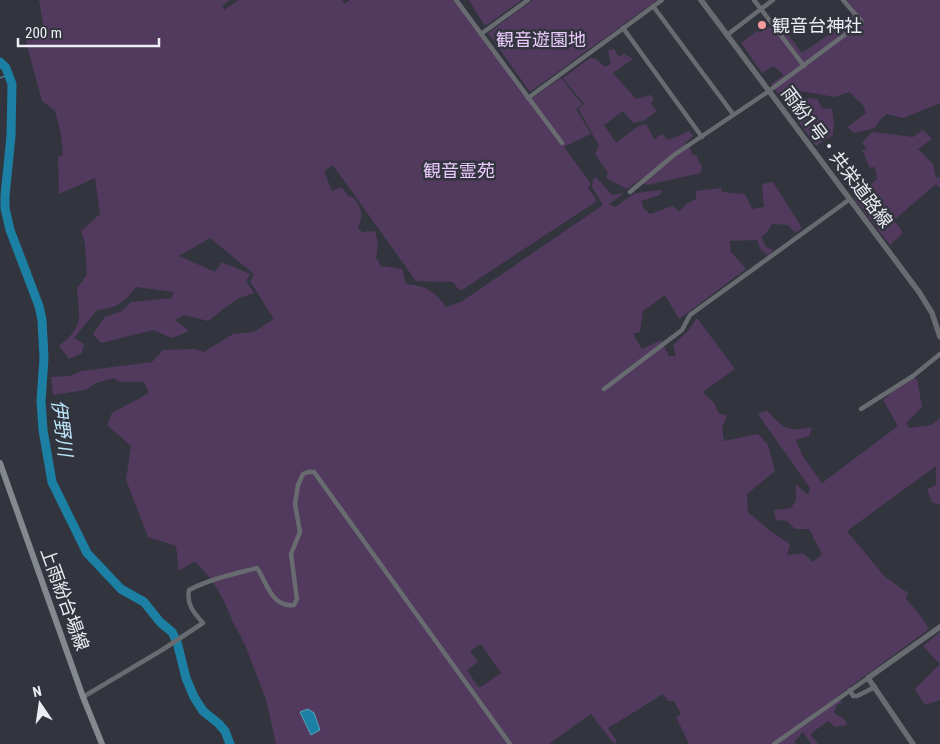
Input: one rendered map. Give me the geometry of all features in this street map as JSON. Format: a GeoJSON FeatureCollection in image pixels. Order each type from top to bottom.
{"type":"FeatureCollection","features":[{"type":"Feature","properties":{"kind":"main road","name":"上雨紛台場線"},"geometry":{"type":"LineString","coordinates":[[0,463],[102,744]]}},
{"type":"Feature","properties":{"kind":"street"},"geometry":{"type":"LineString","coordinates":[[456,0],[562,143]]}},
{"type":"Feature","properties":{"kind":"street"},"geometry":{"type":"LineString","coordinates":[[481,34],[528,0]]}},
{"type":"Feature","properties":{"kind":"street"},"geometry":{"type":"LineString","coordinates":[[528,98],[662,0]]}},
{"type":"Feature","properties":{"kind":"street","name":"雨紛1号・共栄道路線"},"geometry":{"type":"LineString","coordinates":[[701,0],[924,299],[932,314],[940,337]]}},
{"type":"Feature","properties":{"kind":"street"},"geometry":{"type":"LineString","coordinates":[[754,0],[804,66]]}},
{"type":"Feature","properties":{"kind":"street"},"geometry":{"type":"LineString","coordinates":[[727,35],[773,0]]}},
{"type":"Feature","properties":{"kind":"street"},"geometry":{"type":"LineString","coordinates":[[630,192],[668,159],[804,66],[862,22],[843,0]]}},
{"type":"Feature","properties":{"kind":"street"},"geometry":{"type":"LineString","coordinates":[[653,6],[734,114]]}},
{"type":"Feature","properties":{"kind":"street"},"geometry":{"type":"LineString","coordinates":[[623,28],[702,137]]}},
{"type":"Feature","properties":{"kind":"street"},"geometry":{"type":"LineString","coordinates":[[604,389],[682,330],[690,315],[850,199]]}},
{"type":"Feature","properties":{"kind":"street"},"geometry":{"type":"LineString","coordinates":[[861,409],[913,376],[940,354]]}},
{"type":"Feature","properties":{"kind":"street"},"geometry":{"type":"LineString","coordinates":[[84,697],[187,635],[203,623],[190,607],[189,590],[227,576],[257,568],[271,594],[289,606],[294,605],[297,599],[291,554],[300,532],[296,504],[298,485],[304,474],[314,472],[510,744]]}},
{"type":"Feature","properties":{"kind":"street"},"geometry":{"type":"LineString","coordinates":[[774,744],[940,627]]}},
{"type":"Feature","properties":{"kind":"street"},"geometry":{"type":"LineString","coordinates":[[868,678],[913,744]]}},
{"type":"Feature","properties":{"kind":"street"},"geometry":{"type":"LineString","coordinates":[[850,690],[853,696],[857,696],[875,687]]}},
{"type":"Feature","properties":{"kind":"green space","name":"観音霊苑"},"geometry":{"type":"Polygon","coordinates":[[[39,0],[230,0],[222,6],[224,10],[239,0],[342,0],[344,4],[350,0],[459,0],[531,99],[561,78],[582,104],[576,109],[591,134],[564,147],[591,184],[588,188],[597,201],[460,291],[453,282],[416,281],[333,165],[324,171],[332,191],[341,187],[358,204],[361,216],[358,228],[362,232],[375,231],[378,244],[376,258],[381,266],[402,269],[406,284],[429,290],[446,307],[461,302],[603,205],[592,187],[593,179],[596,177],[612,195],[624,193],[609,204],[615,207],[635,193],[662,190],[660,195],[641,201],[644,209],[650,214],[672,206],[680,211],[686,204],[696,199],[696,191],[721,188],[722,192],[745,194],[752,209],[764,207],[762,184],[773,182],[802,228],[795,233],[788,225],[772,224],[761,237],[766,247],[773,250],[768,256],[761,250],[757,240],[730,241],[731,252],[746,269],[679,319],[665,295],[643,311],[640,332],[633,334],[642,349],[661,340],[669,356],[676,356],[673,345],[689,330],[697,318],[735,369],[703,392],[714,403],[719,414],[727,415],[722,428],[724,441],[758,434],[768,445],[775,471],[747,494],[748,512],[770,531],[790,544],[787,555],[803,553],[813,562],[822,554],[809,529],[795,529],[787,521],[776,520],[774,510],[791,508],[796,500],[796,484],[808,495],[810,488],[758,414],[767,410],[786,428],[812,427],[809,436],[796,440],[802,455],[822,483],[898,426],[883,400],[909,377],[917,379],[922,407],[906,423],[909,428],[931,425],[940,418],[940,505],[932,502],[927,489],[936,485],[936,466],[847,531],[884,576],[908,593],[906,599],[929,629],[836,697],[843,703],[837,704],[834,713],[845,720],[847,725],[835,727],[828,721],[810,734],[818,744],[811,744],[803,732],[794,742],[797,744],[689,744],[676,717],[681,714],[674,701],[668,701],[663,694],[608,728],[617,742],[614,744],[591,714],[549,744],[276,744],[266,699],[245,645],[224,601],[211,579],[195,561],[179,571],[176,546],[148,537],[126,480],[131,446],[107,425],[112,413],[149,393],[144,382],[120,382],[114,378],[96,383],[85,390],[53,395],[51,377],[70,376],[82,371],[152,362],[163,350],[195,349],[204,352],[233,334],[254,332],[274,319],[250,282],[254,274],[210,238],[179,256],[215,272],[222,262],[250,274],[246,281],[254,293],[237,299],[208,321],[184,315],[175,320],[189,331],[172,338],[153,330],[101,343],[93,334],[105,317],[122,311],[131,302],[171,298],[174,292],[136,287],[120,304],[97,310],[74,338],[84,344],[82,353],[69,359],[59,346],[77,327],[79,314],[77,288],[87,275],[85,243],[81,231],[100,214],[95,178],[59,194],[58,157],[63,155],[61,134],[55,111],[42,101],[26,42],[43,24],[39,0]],[[481,644],[470,651],[478,662],[467,670],[478,687],[481,687],[501,673],[481,644]]]}},
{"type":"Feature","properties":{"kind":"green space"},"geometry":{"type":"Polygon","coordinates":[[[469,0],[522,0],[485,26],[469,0]]]}},
{"type":"Feature","properties":{"kind":"green space","name":"観音遊園地"},"geometry":{"type":"Polygon","coordinates":[[[533,0],[657,0],[530,92],[488,33],[533,0]]]}},
{"type":"Feature","properties":{"kind":"green space"},"geometry":{"type":"Polygon","coordinates":[[[847,0],[940,0],[940,103],[904,118],[887,114],[875,128],[854,133],[847,127],[866,113],[863,105],[849,92],[835,97],[800,91],[791,96],[799,102],[806,98],[817,99],[822,108],[832,109],[833,135],[816,146],[771,84],[784,75],[773,66],[762,73],[741,43],[757,31],[760,32],[770,27],[774,16],[802,53],[851,19],[854,9],[847,0]]]}},
{"type":"Feature","properties":{"kind":"green space"},"geometry":{"type":"Polygon","coordinates":[[[614,49],[619,57],[624,54],[633,59],[613,73],[636,99],[650,95],[654,98],[651,104],[657,111],[643,121],[633,123],[623,111],[604,125],[616,143],[637,127],[646,124],[654,139],[662,134],[668,140],[689,131],[693,136],[685,143],[690,148],[692,155],[696,155],[702,167],[701,173],[647,185],[644,183],[660,166],[627,189],[606,178],[608,173],[595,154],[599,146],[578,108],[584,104],[563,78],[590,58],[596,59],[605,67],[611,64],[608,50],[614,49]]]}},
{"type":"Feature","properties":{"kind":"green space"},"geometry":{"type":"Polygon","coordinates":[[[923,130],[932,139],[918,149],[933,164],[936,178],[940,177],[940,188],[936,184],[894,220],[903,233],[890,245],[855,200],[852,190],[859,182],[867,188],[877,179],[875,167],[870,168],[862,150],[867,149],[862,143],[872,132],[913,137],[923,130]]]}},
{"type":"Feature","properties":{"kind":"green space"},"geometry":{"type":"Polygon","coordinates":[[[940,632],[940,664],[923,646],[940,632]]]}},
{"type":"Feature","properties":{"kind":"green space"},"geometry":{"type":"Polygon","coordinates":[[[940,664],[940,700],[925,705],[915,689],[940,664]]]}},
{"type":"Feature","properties":{"kind":"water"},"geometry":{"type":"Polygon","coordinates":[[[308,709],[314,713],[320,730],[311,735],[300,712],[308,709]]]}},
{"type":"Feature","properties":{"kind":"waterway","name":"伊野川"},"geometry":{"type":"LineString","coordinates":[[0,62],[6,68],[12,84],[11,136],[5,208],[10,230],[39,306],[42,320],[44,358],[41,401],[43,430],[52,482],[87,553],[121,589],[144,602],[160,622],[172,632],[177,642],[186,678],[194,697],[203,711],[225,731],[230,744]]}},
{"type":"Feature","properties":{"kind":"waterway"},"geometry":{"type":"LineString","coordinates":[[0,78],[10,74]]}},
{"type":"Feature","properties":{"kind":"place","name":"観音台神社"},"geometry":{"type":"Point","coordinates":[762,25]}}]}
